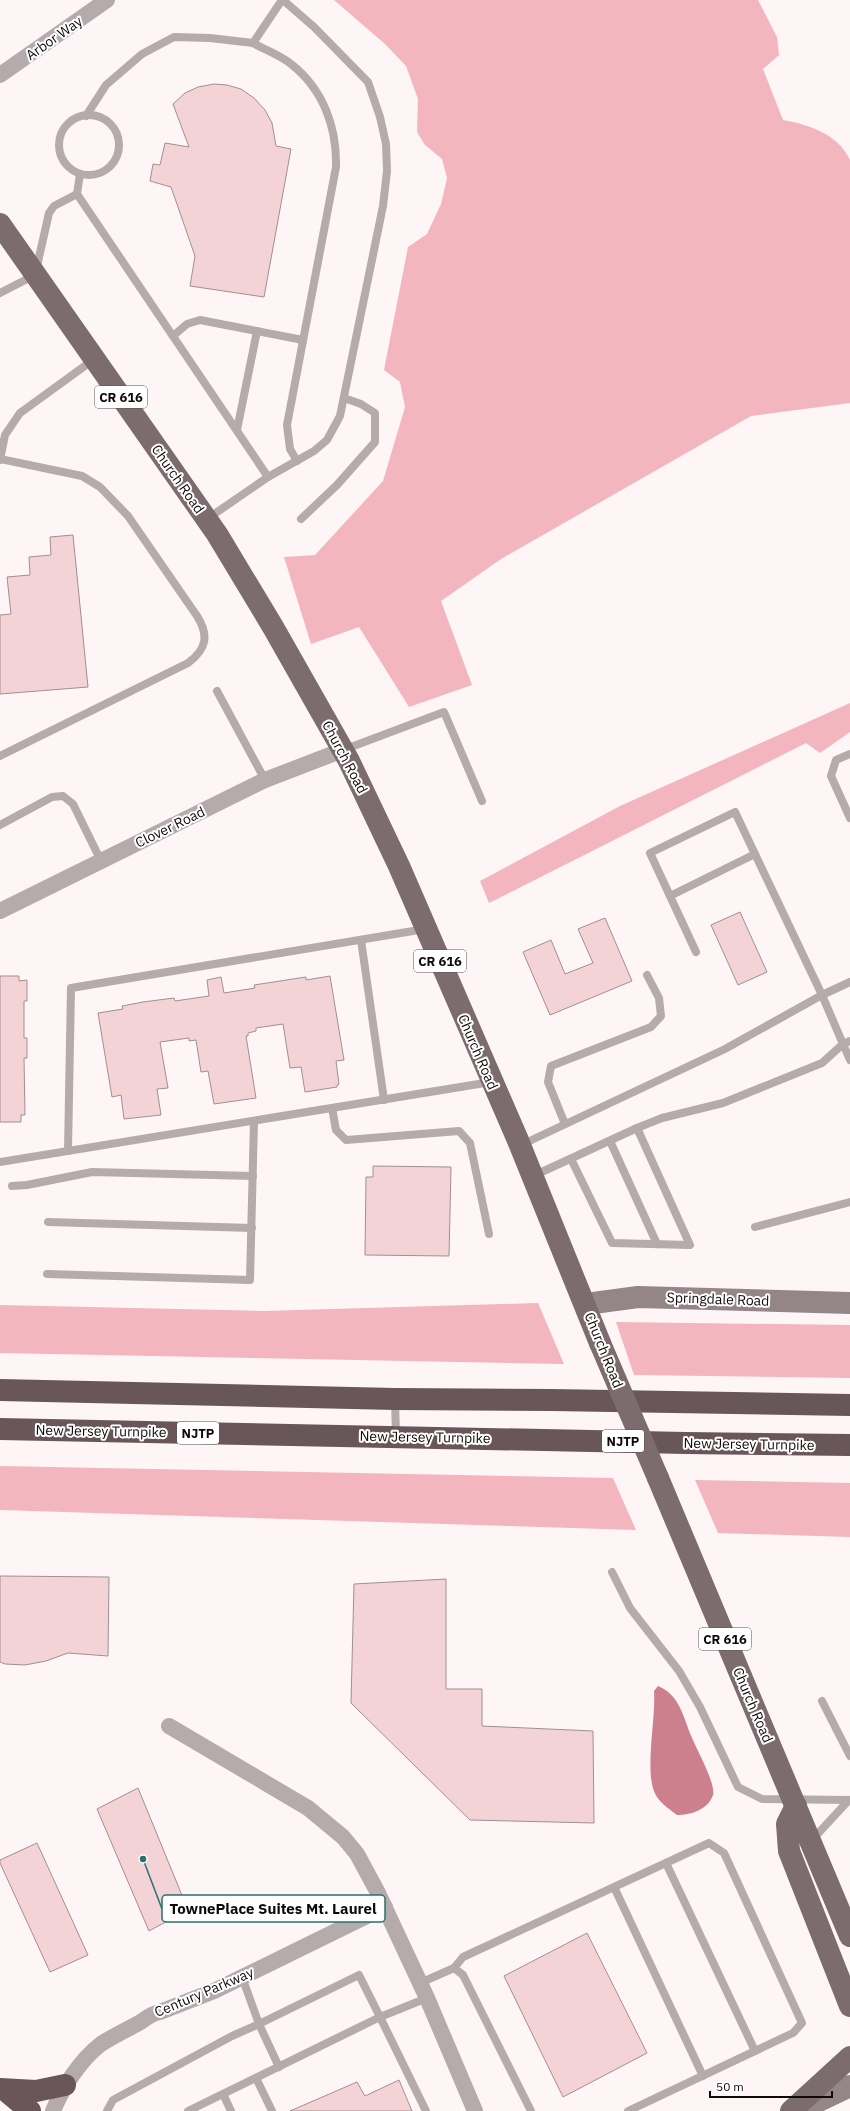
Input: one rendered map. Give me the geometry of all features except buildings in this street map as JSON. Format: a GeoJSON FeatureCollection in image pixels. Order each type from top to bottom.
{"type":"FeatureCollection","features":[{"type":"Feature","properties":{"kind":"highway"},"geometry":{"type":"LineString","coordinates":[[0,1390],[396,1400],[529,1400],[850,1405]]}},
{"type":"Feature","properties":{"kind":"highway","name":"New Jersey Turnpike"},"geometry":{"type":"LineString","coordinates":[[0,1428],[850,1445]]}},
{"type":"Feature","properties":{"kind":"highway"},"geometry":{"type":"LineString","coordinates":[[2,2089],[36,2091],[65,2085]]}},
{"type":"Feature","properties":{"kind":"highway"},"geometry":{"type":"LineString","coordinates":[[2,2089],[30,2111]]}},
{"type":"Feature","properties":{"kind":"main road","name":"Church Road"},"geometry":{"type":"LineString","coordinates":[[0,224],[34,275],[95,359],[206,520],[273,627],[342,750],[383,830],[533,1176],[586,1304],[600,1343],[850,1936]]}},
{"type":"Feature","properties":{"kind":"main road","name":"Springdale Road"},"geometry":{"type":"LineString","coordinates":[[586,1304],[638,1297],[850,1303]]}},
{"type":"Feature","properties":{"kind":"main road"},"geometry":{"type":"LineString","coordinates":[[794,1803],[786,1824],[789,1851],[850,2006]]}},
{"type":"Feature","properties":{"kind":"main road"},"geometry":{"type":"LineString","coordinates":[[791,2111],[850,2057]]}},
{"type":"Feature","properties":{"kind":"main road"},"geometry":{"type":"LineString","coordinates":[[798,2111],[850,2086]]}},
{"type":"Feature","properties":{"kind":"street","name":"Arbor Way"},"geometry":{"type":"LineString","coordinates":[[0,75],[107,0]]}},
{"type":"Feature","properties":{"kind":"street","name":"Clover Road"},"geometry":{"type":"LineString","coordinates":[[0,909],[265,780],[342,750]]}},
{"type":"Feature","properties":{"kind":"street"},"geometry":{"type":"LineString","coordinates":[[169,1726],[287,1795],[326,1822],[343,1837],[357,1854],[385,1907],[427,1998],[475,2111]]}},
{"type":"Feature","properties":{"kind":"street","name":"Century Parkway"},"geometry":{"type":"LineString","coordinates":[[53,2111],[65,2085],[100,2045],[119,2033],[151,2014],[160,2012],[214,1991],[385,1907]]}},
{"type":"Feature","properties":{"kind":"lane"},"geometry":{"type":"LineString","coordinates":[[206,520],[268,477],[296,461],[327,440],[340,416],[383,206],[387,171],[386,144],[380,117],[368,82],[314,27],[283,0],[253,43]]}},
{"type":"Feature","properties":{"kind":"lane"},"geometry":{"type":"LineString","coordinates":[[86,116],[106,85],[142,54],[174,38],[210,38],[253,43],[290,63],[316,89],[333,129],[336,148],[336,166],[287,425],[290,449],[296,461]]}},
{"type":"Feature","properties":{"kind":"lane"},"geometry":{"type":"LineString","coordinates":[[86,116],[96,117],[106,121],[113,127],[119,145],[116,158],[107,169],[90,175],[80,174],[71,169],[64,161],[60,152],[62,132],[68,124],[77,118],[86,116]]}},
{"type":"Feature","properties":{"kind":"lane"},"geometry":{"type":"LineString","coordinates":[[80,174],[77,194],[268,477]]}},
{"type":"Feature","properties":{"kind":"lane"},"geometry":{"type":"LineString","coordinates":[[0,292],[34,275],[49,213],[54,206],[77,194]]}},
{"type":"Feature","properties":{"kind":"lane"},"geometry":{"type":"LineString","coordinates":[[173,336],[187,324],[200,320],[303,340]]}},
{"type":"Feature","properties":{"kind":"lane"},"geometry":{"type":"LineString","coordinates":[[236,430],[256,331]]}},
{"type":"Feature","properties":{"kind":"lane"},"geometry":{"type":"LineString","coordinates":[[0,756],[188,663],[199,653],[205,638],[202,624],[197,616],[128,516],[110,495],[82,476],[0,459],[5,435],[20,413],[95,359]]}},
{"type":"Feature","properties":{"kind":"lane"},"geometry":{"type":"LineString","coordinates":[[301,519],[337,485],[375,442],[375,413],[360,404],[344,398]]}},
{"type":"Feature","properties":{"kind":"lane"},"geometry":{"type":"LineString","coordinates":[[217,691],[265,780]]}},
{"type":"Feature","properties":{"kind":"lane"},"geometry":{"type":"LineString","coordinates":[[342,750],[444,712],[482,801]]}},
{"type":"Feature","properties":{"kind":"lane"},"geometry":{"type":"LineString","coordinates":[[850,754],[836,760],[831,776],[850,818]]}},
{"type":"Feature","properties":{"kind":"lane"},"geometry":{"type":"LineString","coordinates":[[0,825],[52,797],[63,796],[73,804],[101,861]]}},
{"type":"Feature","properties":{"kind":"lane"},"geometry":{"type":"LineString","coordinates":[[696,952],[650,853],[735,812],[846,1043],[850,1060]]}},
{"type":"Feature","properties":{"kind":"lane"},"geometry":{"type":"LineString","coordinates":[[670,896],[755,854]]}},
{"type":"Feature","properties":{"kind":"lane"},"geometry":{"type":"LineString","coordinates":[[68,1151],[70,988],[426,929]]}},
{"type":"Feature","properties":{"kind":"lane"},"geometry":{"type":"LineString","coordinates":[[361,940],[384,1100]]}},
{"type":"Feature","properties":{"kind":"lane"},"geometry":{"type":"LineString","coordinates":[[565,1124],[548,1082],[551,1066],[651,1027],[661,1016],[659,998],[647,975]]}},
{"type":"Feature","properties":{"kind":"lane"},"geometry":{"type":"LineString","coordinates":[[520,1146],[725,1049],[822,995],[850,982]]}},
{"type":"Feature","properties":{"kind":"lane"},"geometry":{"type":"LineString","coordinates":[[533,1176],[662,1118],[723,1103],[822,1063],[846,1043]]}},
{"type":"Feature","properties":{"kind":"lane"},"geometry":{"type":"LineString","coordinates":[[0,1162],[491,1082]]}},
{"type":"Feature","properties":{"kind":"lane"},"geometry":{"type":"LineString","coordinates":[[332,1108],[336,1130],[346,1140],[459,1131],[470,1142],[489,1234]]}},
{"type":"Feature","properties":{"kind":"lane"},"geometry":{"type":"LineString","coordinates":[[46,1274],[250,1280],[254,1120]]}},
{"type":"Feature","properties":{"kind":"lane"},"geometry":{"type":"LineString","coordinates":[[571,1159],[612,1243],[690,1245],[637,1128]]}},
{"type":"Feature","properties":{"kind":"lane"},"geometry":{"type":"LineString","coordinates":[[610,1141],[656,1244]]}},
{"type":"Feature","properties":{"kind":"lane"},"geometry":{"type":"LineString","coordinates":[[12,1186],[27,1185],[92,1172],[253,1176]]}},
{"type":"Feature","properties":{"kind":"lane"},"geometry":{"type":"LineString","coordinates":[[755,1227],[850,1202]]}},
{"type":"Feature","properties":{"kind":"lane"},"geometry":{"type":"LineString","coordinates":[[48,1222],[252,1228]]}},
{"type":"Feature","properties":{"kind":"lane"},"geometry":{"type":"LineString","coordinates":[[396,1400],[396,1437]]}},
{"type":"Feature","properties":{"kind":"lane"},"geometry":{"type":"LineString","coordinates":[[612,1572],[630,1608],[679,1671],[700,1707],[738,1787],[762,1799],[794,1803],[850,1800]]}},
{"type":"Feature","properties":{"kind":"lane"},"geometry":{"type":"LineString","coordinates":[[822,1701],[850,1756]]}},
{"type":"Feature","properties":{"kind":"lane"},"geometry":{"type":"LineString","coordinates":[[810,1842],[850,1800]]}},
{"type":"Feature","properties":{"kind":"lane"},"geometry":{"type":"LineString","coordinates":[[420,1983],[454,1968],[463,1956],[709,1843],[724,1853],[802,2023],[793,2033],[628,2111]]}},
{"type":"Feature","properties":{"kind":"lane"},"geometry":{"type":"LineString","coordinates":[[666,1863],[755,2052]]}},
{"type":"Feature","properties":{"kind":"lane"},"geometry":{"type":"LineString","coordinates":[[614,1887],[703,2076]]}},
{"type":"Feature","properties":{"kind":"lane"},"geometry":{"type":"LineString","coordinates":[[454,1968],[463,1974],[531,2111]]}},
{"type":"Feature","properties":{"kind":"lane"},"geometry":{"type":"LineString","coordinates":[[107,2111],[113,2100],[232,2036],[260,2024],[359,1974],[426,2111]]}},
{"type":"Feature","properties":{"kind":"lane"},"geometry":{"type":"LineString","coordinates":[[242,1977],[260,2024],[280,2067]]}},
{"type":"Feature","properties":{"kind":"lane"},"geometry":{"type":"LineString","coordinates":[[188,2111],[380,2018],[427,1998]]}},
{"type":"Feature","properties":{"kind":"lane"},"geometry":{"type":"LineString","coordinates":[[256,2078],[272,2111]]}},
{"type":"Feature","properties":{"kind":"lane"},"geometry":{"type":"LineString","coordinates":[[223,2094],[231,2111]]}},
{"type":"Feature","properties":{"kind":"shaded area"},"geometry":{"type":"Polygon","coordinates":[[[334,0],[758,0],[777,37],[779,55],[763,69],[783,120],[813,128],[831,137],[845,151],[850,160],[850,403],[751,416],[501,559],[441,601],[472,685],[409,707],[359,627],[311,644],[284,557],[315,555],[383,481],[405,407],[400,382],[384,370],[408,247],[427,234],[441,204],[447,178],[442,159],[425,145],[417,132],[418,99],[406,66],[385,44],[334,0]]]}},
{"type":"Feature","properties":{"kind":"shaded area"},"geometry":{"type":"Polygon","coordinates":[[[850,703],[850,732],[820,753],[806,743],[489,903],[480,881],[620,806],[850,703]]]}},
{"type":"Feature","properties":{"kind":"shaded area"},"geometry":{"type":"Polygon","coordinates":[[[538,1303],[564,1364],[0,1353],[0,1305],[264,1311],[538,1303]]]}},
{"type":"Feature","properties":{"kind":"shaded area"},"geometry":{"type":"Polygon","coordinates":[[[616,1322],[850,1325],[850,1378],[634,1375],[616,1322]]]}},
{"type":"Feature","properties":{"kind":"shaded area"},"geometry":{"type":"Polygon","coordinates":[[[0,1466],[613,1478],[636,1530],[0,1510],[0,1466]]]}},
{"type":"Feature","properties":{"kind":"shaded area"},"geometry":{"type":"Polygon","coordinates":[[[695,1480],[850,1483],[850,1537],[718,1533],[695,1480]]]}},
{"type":"Feature","properties":{"kind":"shaded area"},"geometry":{"type":"Polygon","coordinates":[[[658,1686],[670,1693],[678,1704],[712,1783],[713,1795],[711,1800],[703,1808],[693,1813],[677,1815],[658,1798],[651,1781],[650,1769],[654,1715],[654,1691],[658,1686]]]}},
{"type":"Feature","properties":{"kind":"place","name":"TownePlace Suites Mt. Laurel"},"geometry":{"type":"Point","coordinates":[143,1859]}}]}
